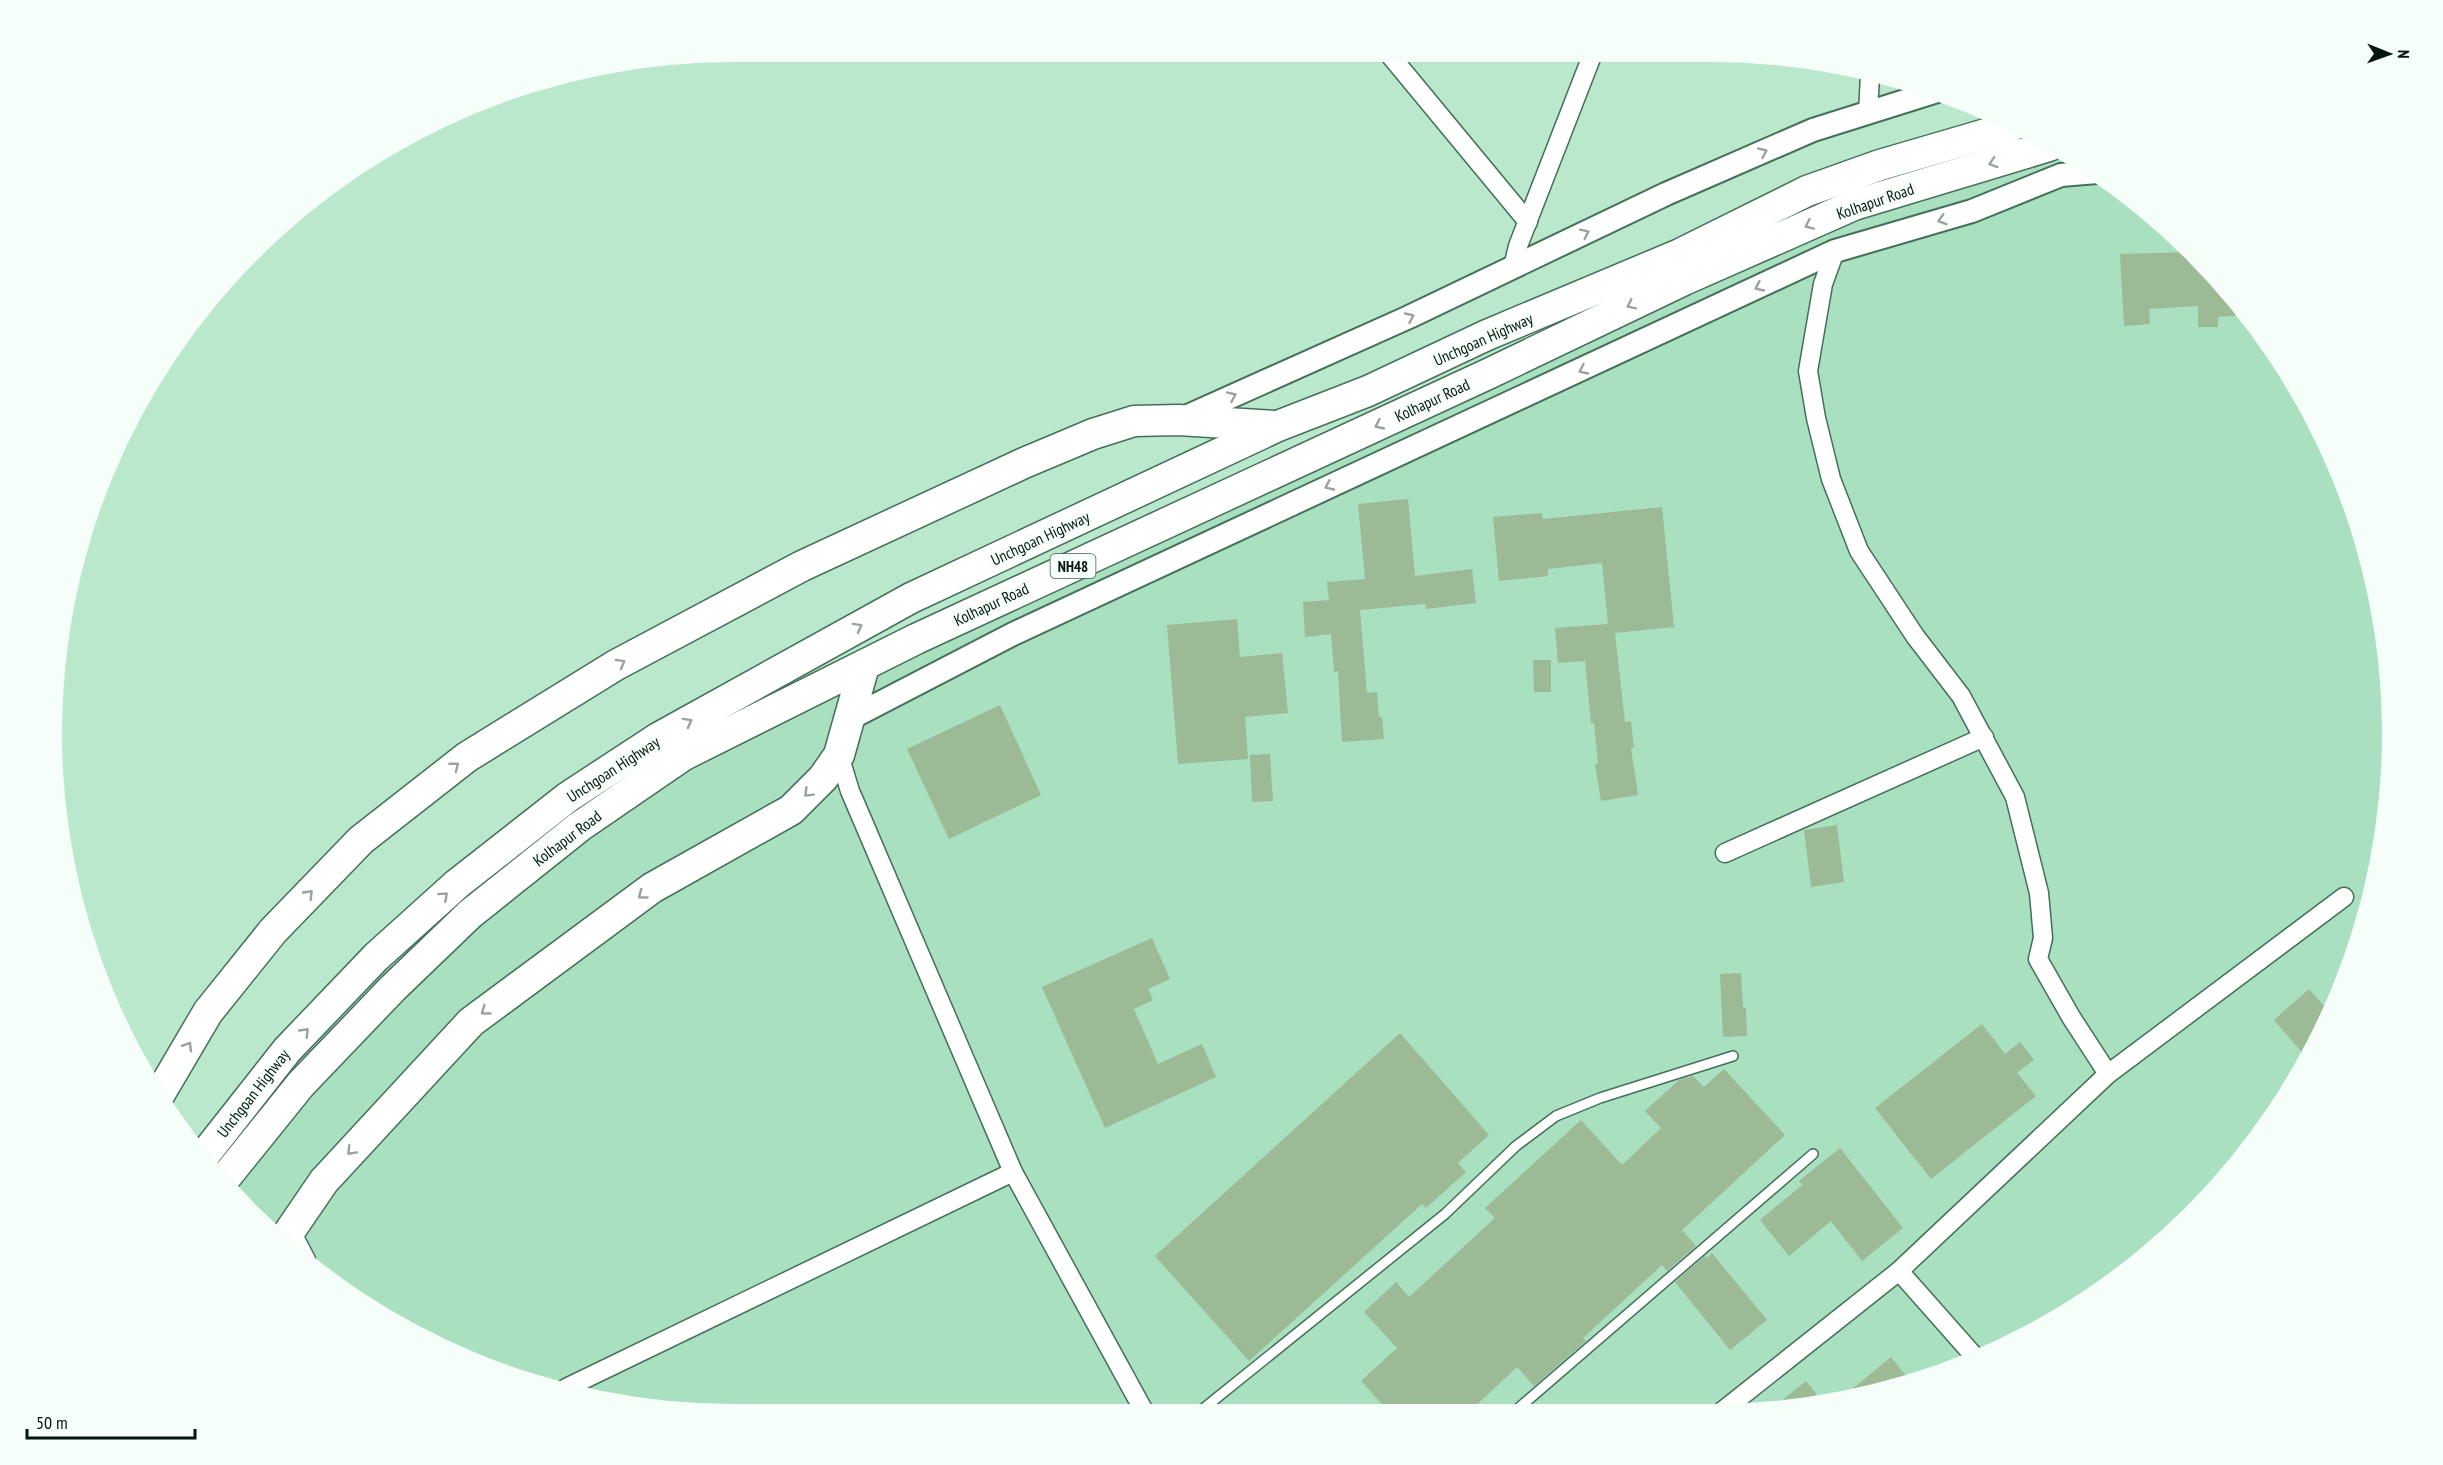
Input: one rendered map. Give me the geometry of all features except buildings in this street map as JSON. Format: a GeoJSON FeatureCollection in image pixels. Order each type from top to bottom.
{"type":"FeatureCollection","features":[{"type":"Feature","properties":{"kind":"highway","name":"Unchgoan Highway"},"geometry":{"type":"LineString","coordinates":[[207,1150],[287,1050],[376,957],[457,884],[568,797],[658,738],[911,598],[1278,426],[1368,391],[1487,335],[1680,254],[1807,191],[1880,165],[2003,129]]}},
{"type":"Feature","properties":{"kind":"highway","name":"Kolhapur Road"},"geometry":{"type":"LineString","coordinates":[[228,1175],[301,1084],[393,988],[478,907],[579,827],[684,755],[916,639],[1756,248],[1854,205],[2041,148]]}},
{"type":"Feature","properties":{"kind":"highway"},"geometry":{"type":"LineString","coordinates":[[164,1087],[208,1012],[273,931],[361,840],[467,757],[616,665],[802,566],[1013,468],[1093,434],[1134,421],[1178,420],[1278,426]]}},
{"type":"Feature","properties":{"kind":"highway"},"geometry":{"type":"LineString","coordinates":[[287,1234],[324,1181],[471,1022],[652,888],[791,810],[824,777],[839,755],[864,666]]}},
{"type":"Feature","properties":{"kind":"street"},"geometry":{"type":"LineString","coordinates":[[1396,62],[1528,222]]}},
{"type":"Feature","properties":{"kind":"street"},"geometry":{"type":"LineString","coordinates":[[1513,267],[1518,246],[1590,62]]}},
{"type":"Feature","properties":{"kind":"street"},"geometry":{"type":"LineString","coordinates":[[1868,112],[1870,81]]}},
{"type":"Feature","properties":{"kind":"street"},"geometry":{"type":"LineString","coordinates":[[1178,420],[1409,317],[1666,194],[1814,130],[1922,96]]}},
{"type":"Feature","properties":{"kind":"street"},"geometry":{"type":"LineString","coordinates":[[849,719],[1067,609],[1835,251],[1972,211],[2061,175],[2080,173]]}},
{"type":"Feature","properties":{"kind":"street"},"geometry":{"type":"LineString","coordinates":[[1835,251],[1823,284],[1808,371],[1831,479],[1859,551],[1915,636],[1961,696],[2015,797],[2039,893],[2043,938],[2038,959],[2071,1017],[2108,1074]]}},
{"type":"Feature","properties":{"kind":"street"},"geometry":{"type":"LineString","coordinates":[[1725,853],[1984,737]]}},
{"type":"Feature","properties":{"kind":"street"},"geometry":{"type":"LineString","coordinates":[[839,755],[850,791],[1013,1172],[1140,1404]]}},
{"type":"Feature","properties":{"kind":"street"},"geometry":{"type":"LineString","coordinates":[[1733,1403],[1899,1271],[2108,1074],[2344,897]]}},
{"type":"Feature","properties":{"kind":"street"},"geometry":{"type":"LineString","coordinates":[[574,1384],[1013,1172]]}},
{"type":"Feature","properties":{"kind":"street"},"geometry":{"type":"LineString","coordinates":[[1899,1271],[1970,1351]]}},
{"type":"Feature","properties":{"kind":"lane"},"geometry":{"type":"LineString","coordinates":[[1209,1404],[1445,1214],[1516,1146],[1556,1116],[1600,1098],[1733,1056]]}},
{"type":"Feature","properties":{"kind":"lane"},"geometry":{"type":"LineString","coordinates":[[1523,1404],[1813,1154]]}},
{"type":"Feature","properties":{"kind":"shaded area"},"geometry":{"type":"Polygon","coordinates":[[[2042,149],[2119,200],[2185,258],[2215,290],[2243,324],[2292,397],[2330,476],[2346,517],[2369,602],[2376,645],[2382,732],[2376,820],[2369,863],[2346,948],[2312,1029],[2292,1068],[2243,1141],[2185,1207],[2153,1237],[2119,1265],[2046,1314],[1967,1352],[1884,1381],[1798,1398],[1754,1402],[1711,1404],[732,1404],[689,1402],[645,1398],[559,1381],[517,1368],[436,1334],[397,1314],[324,1265],[290,1237],[230,1177],[352,1031],[661,771],[1661,291],[2042,149]]]}}]}
